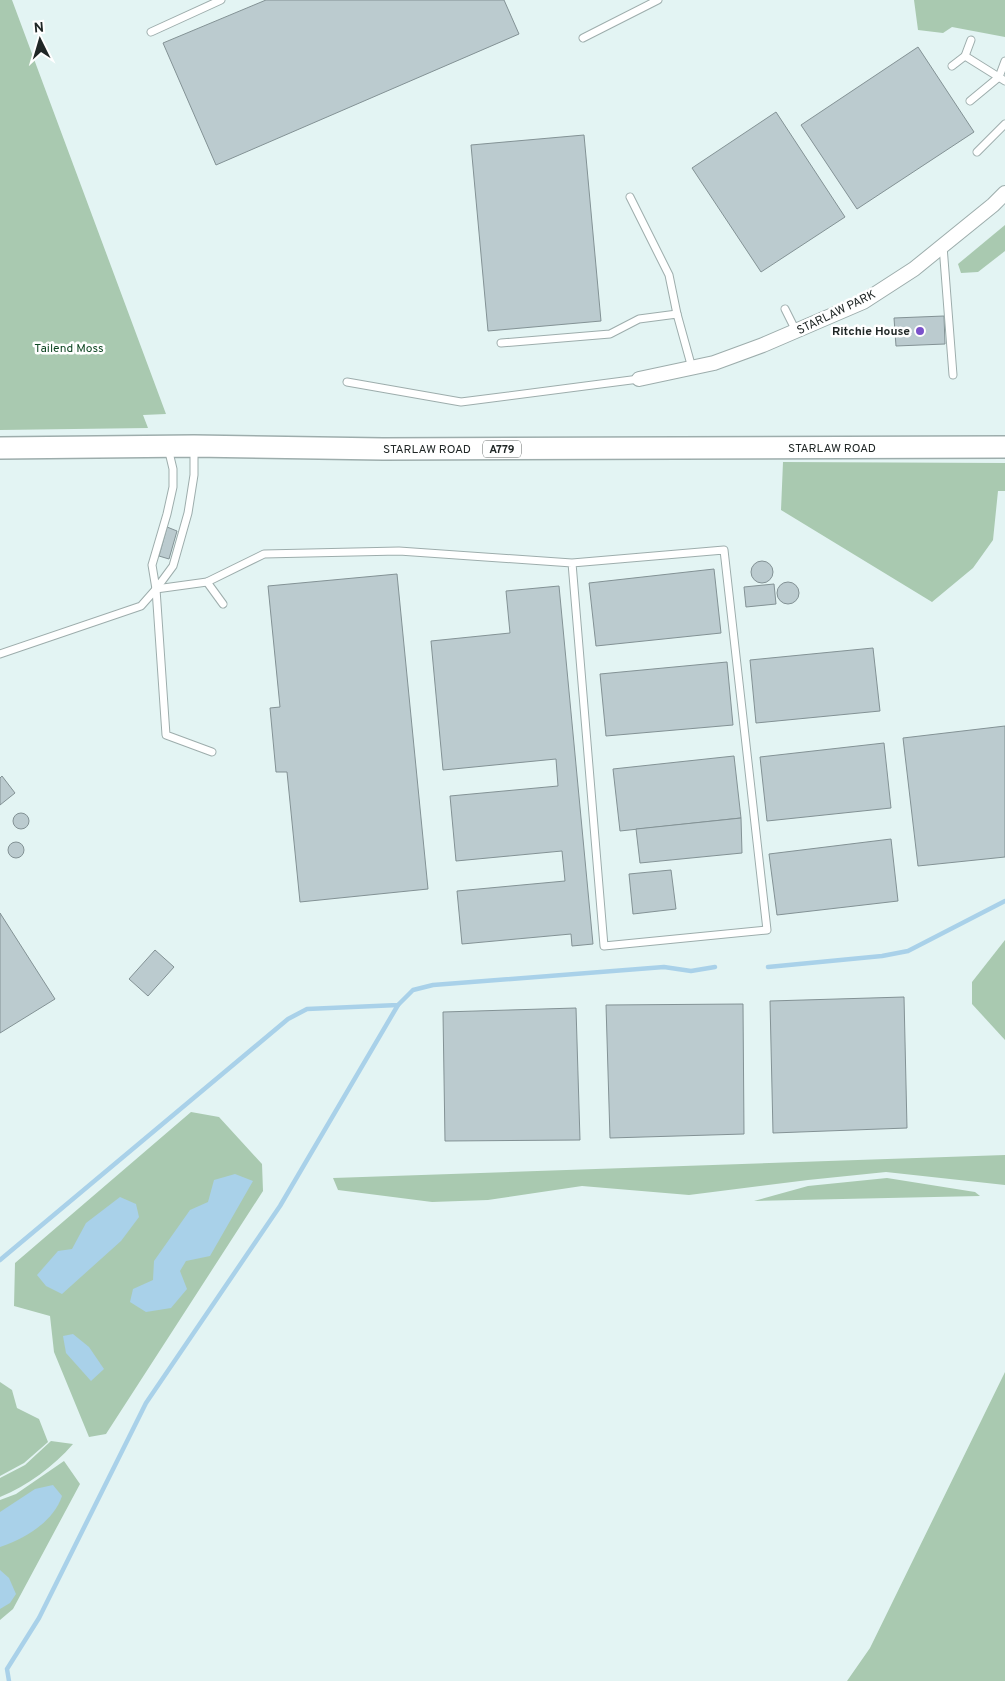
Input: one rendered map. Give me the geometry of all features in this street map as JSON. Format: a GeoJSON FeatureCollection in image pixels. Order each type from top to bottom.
{"type":"FeatureCollection","features":[{"type":"Feature","properties":{"kind":"main road","name":"STARLAW ROAD"},"geometry":{"type":"LineString","coordinates":[[0,448],[168,446],[420,449],[1005,447]]}},
{"type":"Feature","properties":{"kind":"street","name":"STARLAW PARK"},"geometry":{"type":"LineString","coordinates":[[639,379],[714,364],[863,302],[914,269],[993,206],[1005,193]]}},
{"type":"Feature","properties":{"kind":"lane"},"geometry":{"type":"LineString","coordinates":[[151,32],[222,0]]}},
{"type":"Feature","properties":{"kind":"lane"},"geometry":{"type":"LineString","coordinates":[[583,38],[658,0]]}},
{"type":"Feature","properties":{"kind":"lane"},"geometry":{"type":"LineString","coordinates":[[952,66],[965,56],[971,40]]}},
{"type":"Feature","properties":{"kind":"lane"},"geometry":{"type":"LineString","coordinates":[[965,56],[1002,79]]}},
{"type":"Feature","properties":{"kind":"lane"},"geometry":{"type":"LineString","coordinates":[[970,101],[1002,79],[1005,60]]}},
{"type":"Feature","properties":{"kind":"lane"},"geometry":{"type":"LineString","coordinates":[[977,152],[1005,124]]}},
{"type":"Feature","properties":{"kind":"lane"},"geometry":{"type":"LineString","coordinates":[[630,197],[669,276],[692,368]]}},
{"type":"Feature","properties":{"kind":"lane"},"geometry":{"type":"LineString","coordinates":[[943,246],[953,375]]}},
{"type":"Feature","properties":{"kind":"lane"},"geometry":{"type":"LineString","coordinates":[[784,309],[797,331]]}},
{"type":"Feature","properties":{"kind":"lane"},"geometry":{"type":"LineString","coordinates":[[501,342],[610,334],[639,319],[677,314]]}},
{"type":"Feature","properties":{"kind":"lane"},"geometry":{"type":"LineString","coordinates":[[347,382],[461,402],[639,379]]}},
{"type":"Feature","properties":{"kind":"lane"},"geometry":{"type":"LineString","coordinates":[[168,446],[173,470],[173,487],[152,565],[156,589],[166,735],[212,752]]}},
{"type":"Feature","properties":{"kind":"lane"},"geometry":{"type":"LineString","coordinates":[[0,654],[141,606],[173,566],[188,513],[194,476],[194,446]]}},
{"type":"Feature","properties":{"kind":"lane"},"geometry":{"type":"LineString","coordinates":[[156,589],[207,582],[264,554],[400,552],[572,563],[724,550],[767,930],[604,946],[572,563]]}},
{"type":"Feature","properties":{"kind":"lane"},"geometry":{"type":"LineString","coordinates":[[207,582],[223,604]]}},
{"type":"Feature","properties":{"kind":"green space","name":"Tailend Moss"},"geometry":{"type":"Polygon","coordinates":[[[0,0],[12,0],[166,414],[143,415],[148,428],[0,430],[0,0]]]}},
{"type":"Feature","properties":{"kind":"green space"},"geometry":{"type":"Polygon","coordinates":[[[914,0],[1005,0],[1005,37],[952,27],[943,33],[918,30],[914,0]]]}},
{"type":"Feature","properties":{"kind":"green space"},"geometry":{"type":"Polygon","coordinates":[[[1005,225],[1005,251],[978,272],[961,273],[958,264],[1005,225]]]}},
{"type":"Feature","properties":{"kind":"green space"},"geometry":{"type":"Polygon","coordinates":[[[783,462],[1005,463],[1005,491],[998,491],[993,540],[973,568],[932,602],[781,510],[783,462]]]}},
{"type":"Feature","properties":{"kind":"green space"},"geometry":{"type":"Polygon","coordinates":[[[1005,940],[1005,1040],[972,1004],[972,982],[1005,940]]]}},
{"type":"Feature","properties":{"kind":"green space"},"geometry":{"type":"Polygon","coordinates":[[[191,1112],[219,1117],[262,1164],[263,1191],[106,1434],[89,1437],[54,1352],[50,1316],[14,1306],[15,1263],[191,1112]]]}},
{"type":"Feature","properties":{"kind":"green space"},"geometry":{"type":"Polygon","coordinates":[[[1005,1155],[1005,1185],[886,1172],[689,1195],[582,1186],[488,1200],[432,1202],[338,1190],[333,1178],[1005,1155]]]}},
{"type":"Feature","properties":{"kind":"green space"},"geometry":{"type":"Polygon","coordinates":[[[887,1178],[975,1192],[980,1196],[754,1201],[808,1186],[887,1178]]]}},
{"type":"Feature","properties":{"kind":"green space"},"geometry":{"type":"Polygon","coordinates":[[[1005,1372],[1005,1681],[847,1681],[870,1648],[1005,1372]]]}},
{"type":"Feature","properties":{"kind":"green space"},"geometry":{"type":"Polygon","coordinates":[[[0,1382],[12,1390],[17,1408],[39,1419],[48,1442],[24,1463],[0,1476],[0,1382]]]}},
{"type":"Feature","properties":{"kind":"green space"},"geometry":{"type":"Polygon","coordinates":[[[51,1441],[73,1444],[40,1475],[0,1497],[0,1478],[25,1465],[51,1441]]]}},
{"type":"Feature","properties":{"kind":"green space"},"geometry":{"type":"Polygon","coordinates":[[[64,1461],[80,1484],[13,1609],[0,1620],[0,1500],[16,1494],[64,1461]]]}},
{"type":"Feature","properties":{"kind":"water"},"geometry":{"type":"Polygon","coordinates":[[[235,1174],[253,1181],[210,1256],[186,1261],[180,1271],[187,1289],[171,1308],[146,1312],[130,1302],[133,1289],[153,1280],[154,1261],[190,1210],[208,1202],[214,1180],[235,1174]]]}},
{"type":"Feature","properties":{"kind":"water"},"geometry":{"type":"Polygon","coordinates":[[[120,1197],[136,1204],[139,1217],[121,1241],[62,1294],[46,1286],[37,1275],[58,1251],[72,1249],[86,1223],[120,1197]]]}},
{"type":"Feature","properties":{"kind":"water"},"geometry":{"type":"Polygon","coordinates":[[[73,1334],[89,1347],[104,1369],[91,1381],[66,1353],[63,1336],[73,1334]]]}},
{"type":"Feature","properties":{"kind":"water"},"geometry":{"type":"Polygon","coordinates":[[[53,1485],[62,1496],[52,1514],[29,1534],[0,1547],[0,1512],[35,1489],[53,1485]]]}},
{"type":"Feature","properties":{"kind":"water"},"geometry":{"type":"Polygon","coordinates":[[[0,1570],[9,1578],[16,1594],[10,1603],[0,1609],[0,1570]]]}},
{"type":"Feature","properties":{"kind":"building"},"geometry":{"type":"Polygon","coordinates":[[[266,0],[504,0],[519,34],[216,165],[163,43],[266,0]]]}},
{"type":"Feature","properties":{"kind":"building"},"geometry":{"type":"Polygon","coordinates":[[[918,47],[974,132],[857,209],[801,125],[918,47]]]}},
{"type":"Feature","properties":{"kind":"building"},"geometry":{"type":"Polygon","coordinates":[[[776,112],[845,217],[761,272],[692,168],[776,112]]]}},
{"type":"Feature","properties":{"kind":"building"},"geometry":{"type":"Polygon","coordinates":[[[584,135],[601,321],[488,331],[471,145],[584,135]]]}},
{"type":"Feature","properties":{"kind":"building","name":"Ritchie House"},"geometry":{"type":"Polygon","coordinates":[[[944,316],[945,344],[896,346],[894,318],[944,316]]]}},
{"type":"Feature","properties":{"kind":"building"},"geometry":{"type":"Polygon","coordinates":[[[167,527],[177,531],[169,559],[159,556],[167,527]]]}},
{"type":"Feature","properties":{"kind":"building"},"geometry":{"type":"Polygon","coordinates":[[[762,561],[770,564],[773,572],[770,580],[762,583],[754,580],[751,572],[754,564],[762,561]]]}},
{"type":"Feature","properties":{"kind":"building"},"geometry":{"type":"Polygon","coordinates":[[[714,569],[721,633],[596,646],[589,583],[714,569]]]}},
{"type":"Feature","properties":{"kind":"building"},"geometry":{"type":"Polygon","coordinates":[[[397,574],[428,889],[300,902],[287,772],[276,772],[270,708],[280,707],[268,586],[397,574]]]}},
{"type":"Feature","properties":{"kind":"building"},"geometry":{"type":"Polygon","coordinates":[[[788,582],[796,585],[799,593],[796,601],[788,604],[780,601],[777,593],[780,585],[788,582]]]}},
{"type":"Feature","properties":{"kind":"building"},"geometry":{"type":"Polygon","coordinates":[[[774,584],[776,604],[746,607],[744,587],[774,584]]]}},
{"type":"Feature","properties":{"kind":"building"},"geometry":{"type":"Polygon","coordinates":[[[559,586],[593,944],[572,946],[571,934],[462,944],[457,891],[565,881],[562,851],[456,861],[450,796],[558,786],[556,759],[443,770],[431,641],[510,633],[506,591],[559,586]]]}},
{"type":"Feature","properties":{"kind":"building"},"geometry":{"type":"Polygon","coordinates":[[[873,648],[880,711],[756,723],[750,660],[873,648]]]}},
{"type":"Feature","properties":{"kind":"building"},"geometry":{"type":"Polygon","coordinates":[[[727,662],[733,725],[606,736],[600,674],[727,662]]]}},
{"type":"Feature","properties":{"kind":"building"},"geometry":{"type":"Polygon","coordinates":[[[1005,726],[1005,857],[918,866],[903,738],[1005,726]]]}},
{"type":"Feature","properties":{"kind":"building"},"geometry":{"type":"Polygon","coordinates":[[[884,743],[891,808],[767,821],[760,757],[884,743]]]}},
{"type":"Feature","properties":{"kind":"building"},"geometry":{"type":"Polygon","coordinates":[[[734,756],[741,818],[620,831],[613,769],[734,756]]]}},
{"type":"Feature","properties":{"kind":"building"},"geometry":{"type":"Polygon","coordinates":[[[2,776],[15,793],[0,805],[0,778],[2,776]]]}},
{"type":"Feature","properties":{"kind":"building"},"geometry":{"type":"Polygon","coordinates":[[[21,813],[27,815],[29,821],[27,827],[21,829],[15,827],[13,821],[15,815],[21,813]]]}},
{"type":"Feature","properties":{"kind":"building"},"geometry":{"type":"Polygon","coordinates":[[[741,818],[742,853],[640,863],[636,829],[741,818]]]}},
{"type":"Feature","properties":{"kind":"building"},"geometry":{"type":"Polygon","coordinates":[[[891,839],[898,901],[777,915],[769,854],[891,839]]]}},
{"type":"Feature","properties":{"kind":"building"},"geometry":{"type":"Polygon","coordinates":[[[16,842],[22,844],[24,850],[22,856],[16,858],[10,856],[8,850],[10,844],[16,842]]]}},
{"type":"Feature","properties":{"kind":"building"},"geometry":{"type":"Polygon","coordinates":[[[671,870],[676,909],[633,914],[629,874],[671,870]]]}},
{"type":"Feature","properties":{"kind":"building"},"geometry":{"type":"Polygon","coordinates":[[[0,913],[55,999],[0,1033],[0,913]]]}},
{"type":"Feature","properties":{"kind":"building"},"geometry":{"type":"Polygon","coordinates":[[[155,950],[174,967],[148,996],[129,979],[155,950]]]}},
{"type":"Feature","properties":{"kind":"building"},"geometry":{"type":"Polygon","coordinates":[[[904,997],[907,1128],[773,1133],[770,1001],[904,997]]]}},
{"type":"Feature","properties":{"kind":"building"},"geometry":{"type":"Polygon","coordinates":[[[743,1004],[744,1134],[610,1138],[606,1005],[743,1004]]]}},
{"type":"Feature","properties":{"kind":"building"},"geometry":{"type":"Polygon","coordinates":[[[576,1008],[580,1140],[445,1141],[443,1012],[576,1008]]]}},
{"type":"Feature","properties":{"kind":"waterway"},"geometry":{"type":"LineString","coordinates":[[768,967],[882,956],[908,951],[1005,901]]}},
{"type":"Feature","properties":{"kind":"waterway"},"geometry":{"type":"LineString","coordinates":[[0,1260],[288,1019],[307,1009],[398,1005],[413,990],[433,985],[664,967],[691,971],[715,967]]}},
{"type":"Feature","properties":{"kind":"waterway"},"geometry":{"type":"LineString","coordinates":[[9,1681],[7,1669],[39,1618],[146,1403],[280,1206],[398,1005]]}},
{"type":"Feature","properties":{"kind":"place","name":"Ritchie House"},"geometry":{"type":"Point","coordinates":[920,331]}}]}
